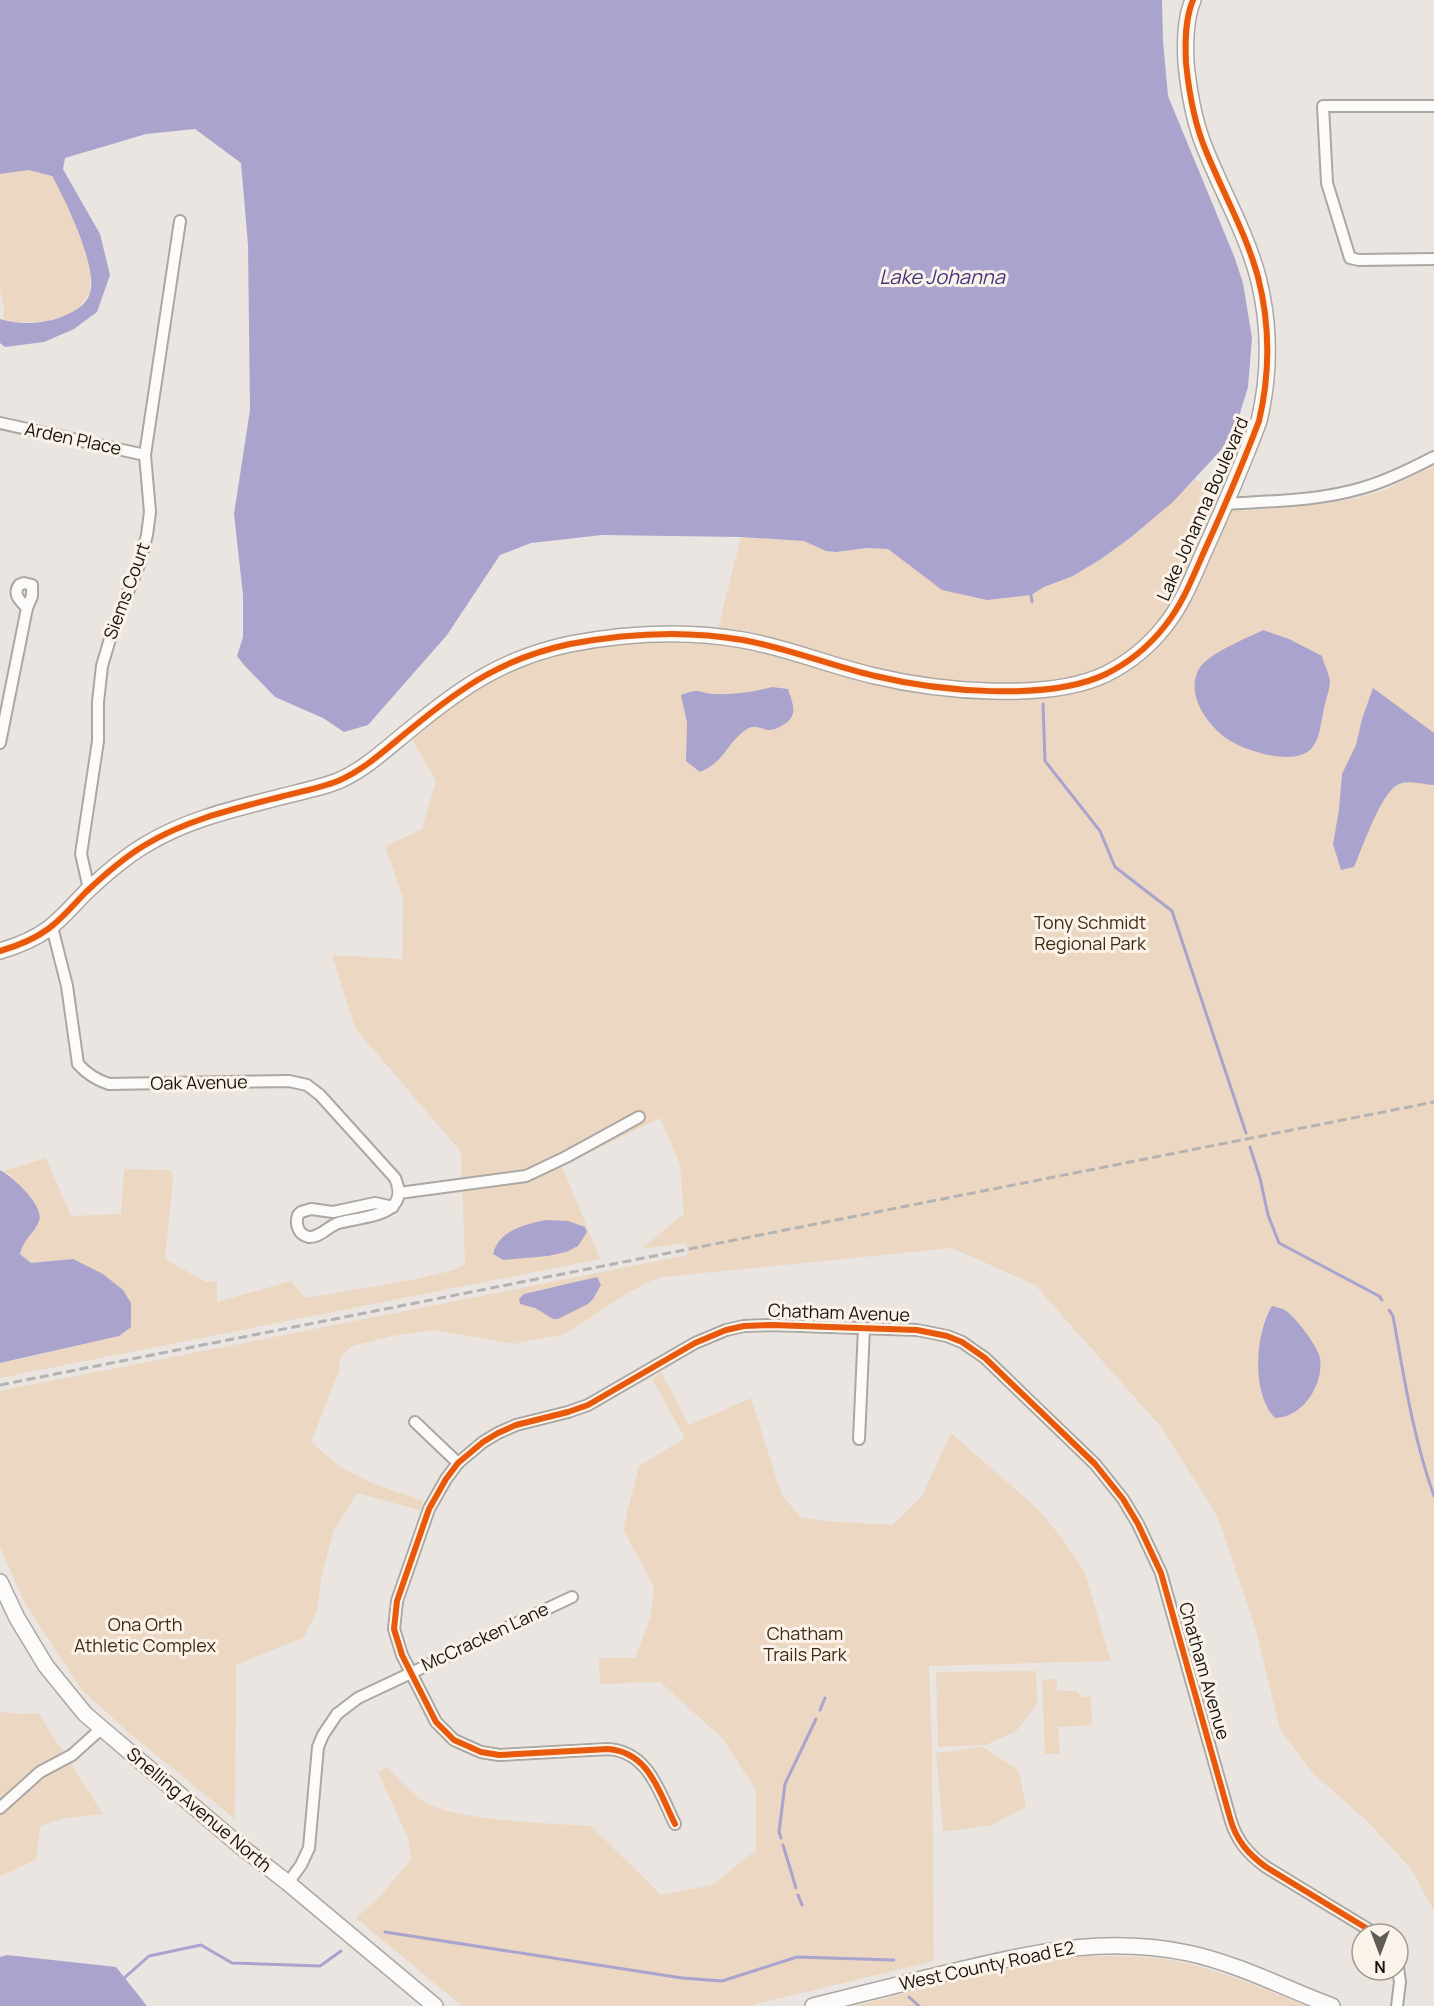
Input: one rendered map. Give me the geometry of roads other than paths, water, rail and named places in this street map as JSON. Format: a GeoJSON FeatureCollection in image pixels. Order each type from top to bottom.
{"type":"FeatureCollection","features":[{"type":"Feature","properties":{"kind":"street","name":"Lake Johanna Boulevard"},"geometry":{"type":"LineString","coordinates":[[0,951],[20,945],[52,927],[126,857],[166,833],[193,822],[323,786],[352,774],[475,680],[519,659],[568,645],[651,634],[705,636],[767,645],[876,677],[950,688],[1035,691],[1089,681],[1126,662],[1149,644],[1165,626],[1187,590],[1225,504],[1261,413],[1267,375],[1263,301],[1251,253],[1205,151],[1191,100],[1185,48],[1187,21],[1193,0]]}},
{"type":"Feature","properties":{"kind":"street"},"geometry":{"type":"LineString","coordinates":[[1434,106],[1323,106],[1327,183],[1350,258],[1359,260],[1434,259]]}},
{"type":"Feature","properties":{"kind":"street","name":"Siems Court"},"geometry":{"type":"LineString","coordinates":[[90,889],[81,854],[98,741],[100,679],[106,649],[139,565],[147,535],[150,512],[145,455],[180,222]]}},
{"type":"Feature","properties":{"kind":"street","name":"Arden Place"},"geometry":{"type":"LineString","coordinates":[[0,423],[145,455]]}},
{"type":"Feature","properties":{"kind":"street"},"geometry":{"type":"LineString","coordinates":[[1225,504],[1337,494],[1383,482],[1434,457]]}},
{"type":"Feature","properties":{"kind":"street"},"geometry":{"type":"LineString","coordinates":[[0,743],[27,608]]}},
{"type":"Feature","properties":{"kind":"street","name":"Oak Avenue"},"geometry":{"type":"LineString","coordinates":[[52,927],[67,986],[78,1064],[85,1072],[110,1084],[289,1081],[307,1085],[320,1095],[395,1178],[399,1193]]}},
{"type":"Feature","properties":{"kind":"street"},"geometry":{"type":"LineString","coordinates":[[393,1207],[375,1203],[333,1212],[305,1210],[298,1215],[296,1226],[302,1234],[312,1237],[337,1224],[374,1216],[393,1207],[399,1193],[526,1176],[639,1118]]}},
{"type":"Feature","properties":{"kind":"street","name":"Chatham Avenue"},"geometry":{"type":"LineString","coordinates":[[675,1824],[644,1766],[620,1750],[499,1755],[467,1748],[454,1740],[436,1722],[402,1655],[394,1629],[397,1601],[429,1509],[458,1463],[483,1442],[516,1425],[588,1405],[711,1335],[744,1326],[764,1325],[924,1331],[962,1342],[985,1358],[1106,1477],[1138,1524],[1161,1573],[1230,1818],[1238,1838],[1254,1858],[1266,1867],[1356,1922]]}},
{"type":"Feature","properties":{"kind":"street"},"geometry":{"type":"LineString","coordinates":[[860,1439],[864,1328]]}},
{"type":"Feature","properties":{"kind":"street"},"geometry":{"type":"LineString","coordinates":[[415,1422],[458,1463]]}},
{"type":"Feature","properties":{"kind":"street","name":"Snelling Avenue North"},"geometry":{"type":"LineString","coordinates":[[0,1582],[17,1618],[46,1666],[85,1714],[239,1845],[435,2006]]}},
{"type":"Feature","properties":{"kind":"street","name":"McCracken Lane"},"geometry":{"type":"LineString","coordinates":[[288,1883],[301,1865],[309,1848],[317,1755],[322,1735],[347,1705],[410,1672],[572,1597]]}},
{"type":"Feature","properties":{"kind":"street"},"geometry":{"type":"LineString","coordinates":[[2,1808],[40,1772],[72,1755],[102,1728]]}},
{"type":"Feature","properties":{"kind":"street","name":"West County Road E2"},"geometry":{"type":"LineString","coordinates":[[813,2006],[1015,1957],[1064,1948],[1096,1946],[1149,1947],[1214,1960],[1266,1978],[1332,2006]]}},
{"type":"Feature","properties":{"kind":"street"},"geometry":{"type":"LineString","coordinates":[[1397,2006],[1400,1982]]}},
{"type":"Feature","properties":{"kind":"water","name":"Lake Johanna"},"geometry":{"type":"Polygon","coordinates":[[[0,0],[1162,0],[1168,96],[1243,283],[1252,338],[1248,387],[1236,426],[1221,450],[1173,502],[1130,538],[1073,576],[1044,587],[1031,595],[987,600],[942,590],[888,549],[867,548],[836,552],[826,551],[804,541],[741,537],[602,535],[531,543],[500,555],[447,635],[368,725],[344,732],[323,718],[275,697],[237,656],[243,637],[243,595],[234,514],[250,410],[248,245],[241,163],[195,129],[146,134],[65,158],[63,169],[100,234],[110,275],[97,312],[74,329],[44,342],[5,347],[0,343],[0,319],[30,323],[59,318],[78,309],[85,302],[90,293],[91,281],[79,233],[52,176],[29,170],[0,174],[0,0]]]}},
{"type":"Feature","properties":{"kind":"water"},"geometry":{"type":"Polygon","coordinates":[[[1263,630],[1289,639],[1322,656],[1328,673],[1329,687],[1318,737],[1311,749],[1304,754],[1283,757],[1259,753],[1237,745],[1214,727],[1201,710],[1197,700],[1195,681],[1202,665],[1217,653],[1263,630]]]}},
{"type":"Feature","properties":{"kind":"water"},"geometry":{"type":"Polygon","coordinates":[[[772,687],[788,689],[793,713],[788,721],[772,730],[748,728],[715,763],[700,772],[686,761],[687,723],[681,695],[696,691],[736,694],[772,687]]]}},
{"type":"Feature","properties":{"kind":"water"},"geometry":{"type":"Polygon","coordinates":[[[1373,688],[1434,733],[1434,785],[1406,782],[1397,785],[1378,811],[1354,867],[1341,870],[1333,844],[1342,774],[1356,745],[1373,688]]]}},
{"type":"Feature","properties":{"kind":"water"},"geometry":{"type":"Polygon","coordinates":[[[0,1170],[26,1192],[40,1215],[37,1225],[20,1254],[31,1263],[73,1259],[103,1274],[123,1290],[131,1303],[131,1327],[119,1336],[0,1363],[0,1170]]]}},
{"type":"Feature","properties":{"kind":"water"},"geometry":{"type":"Polygon","coordinates":[[[545,1220],[568,1221],[585,1227],[587,1232],[578,1246],[566,1252],[503,1260],[493,1254],[501,1239],[513,1230],[545,1220]]]}},
{"type":"Feature","properties":{"kind":"water"},"geometry":{"type":"Polygon","coordinates":[[[597,1277],[601,1285],[593,1299],[588,1304],[558,1319],[553,1319],[535,1308],[520,1304],[519,1299],[524,1294],[597,1277]]]}},
{"type":"Feature","properties":{"kind":"water"},"geometry":{"type":"Polygon","coordinates":[[[1272,1306],[1285,1310],[1306,1332],[1320,1358],[1319,1378],[1310,1398],[1294,1412],[1275,1418],[1262,1394],[1258,1363],[1262,1332],[1272,1306]]]}},
{"type":"Feature","properties":{"kind":"water"},"geometry":{"type":"Polygon","coordinates":[[[7,1955],[116,1967],[147,2006],[0,2006],[0,1957],[7,1955]]]}},
{"type":"Feature","properties":{"kind":"waterway"},"geometry":{"type":"LineString","coordinates":[[1031,595],[1032,602]]}},
{"type":"Feature","properties":{"kind":"waterway"},"geometry":{"type":"LineString","coordinates":[[1043,704],[1045,761],[1100,831],[1115,867],[1172,911],[1246,1133]]}},
{"type":"Feature","properties":{"kind":"waterway"},"geometry":{"type":"LineString","coordinates":[[1250,1147],[1268,1215],[1279,1243],[1379,1296],[1382,1300]]}},
{"type":"Feature","properties":{"kind":"waterway"},"geometry":{"type":"LineString","coordinates":[[1389,1310],[1393,1316],[1415,1429],[1434,1496]]}},
{"type":"Feature","properties":{"kind":"waterway"},"geometry":{"type":"LineString","coordinates":[[820,1710],[825,1698]]}},
{"type":"Feature","properties":{"kind":"waterway"},"geometry":{"type":"LineString","coordinates":[[781,1838],[779,1832],[785,1784],[816,1719]]}},
{"type":"Feature","properties":{"kind":"waterway"},"geometry":{"type":"LineString","coordinates":[[783,1845],[796,1888]]}},
{"type":"Feature","properties":{"kind":"waterway"},"geometry":{"type":"LineString","coordinates":[[798,1895],[802,1905]]}},
{"type":"Feature","properties":{"kind":"waterway"},"geometry":{"type":"LineString","coordinates":[[385,1932],[682,1978],[722,1981],[797,1957],[894,1960]]}},
{"type":"Feature","properties":{"kind":"waterway"},"geometry":{"type":"LineString","coordinates":[[123,1979],[149,1956],[201,1945],[232,1963],[320,1966],[341,1951]]}},
{"type":"Feature","properties":{"kind":"waterway"},"geometry":{"type":"LineString","coordinates":[[909,1997],[919,2006]]}},
{"type":"Feature","properties":{"kind":"railway"},"geometry":{"type":"LineString","coordinates":[[0,1385],[1434,1102]]}},
{"type":"Feature","properties":{"kind":"park label","name":"Tony Schmidt Regional Park"},"geometry":{"type":"Point","coordinates":[1090,933]}},
{"type":"Feature","properties":{"kind":"park label","name":"Ona Orth Athletic Complex"},"geometry":{"type":"Point","coordinates":[145,1635]}},
{"type":"Feature","properties":{"kind":"park label","name":"Chatham Trails Park"},"geometry":{"type":"Point","coordinates":[805,1644]}}]}
